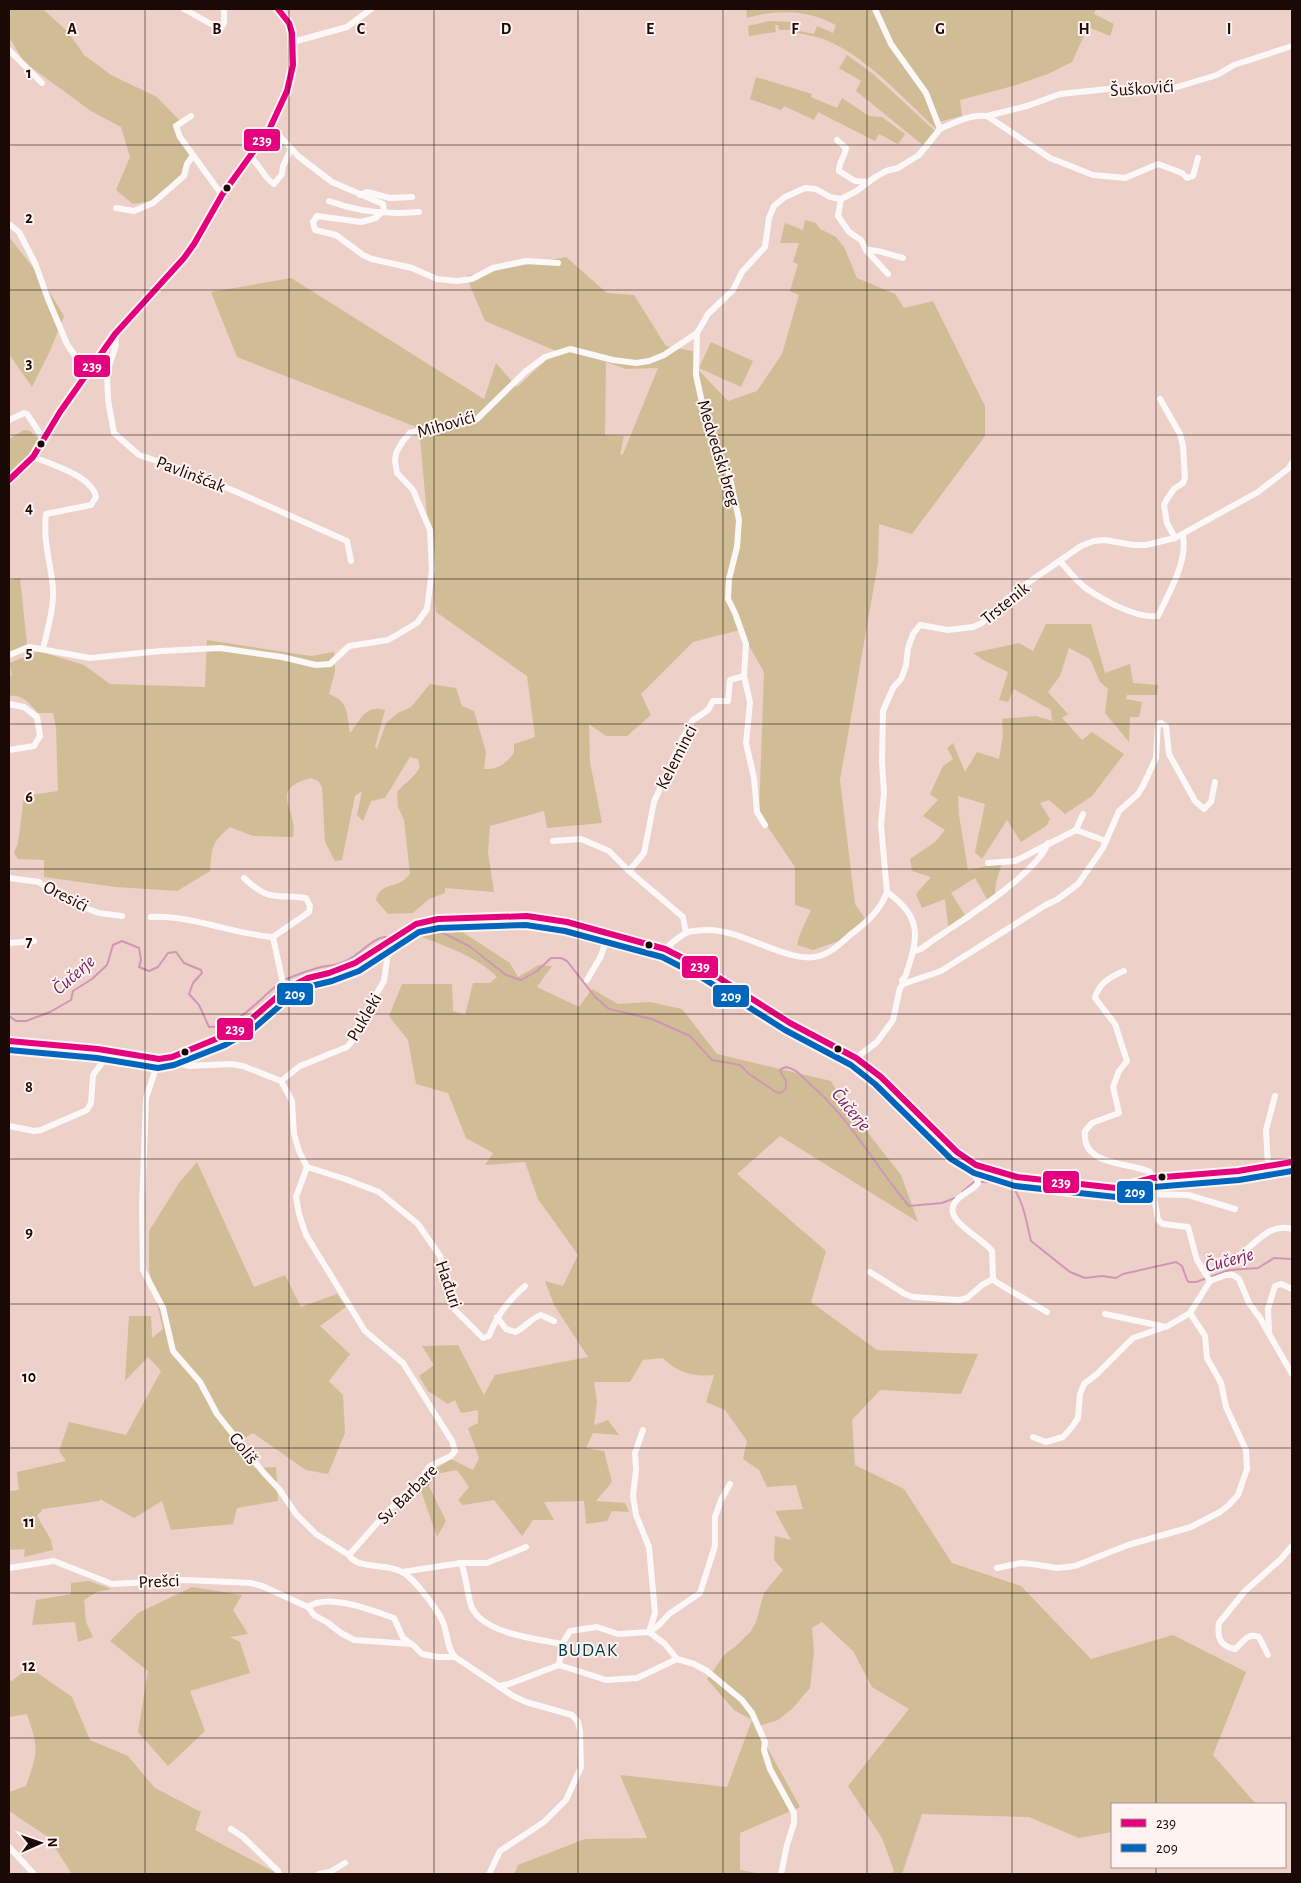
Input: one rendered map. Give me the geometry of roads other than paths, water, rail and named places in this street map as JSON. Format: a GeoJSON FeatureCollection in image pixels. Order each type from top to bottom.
{"type":"FeatureCollection","features":[{"type":"Feature","properties":{"kind":"street"},"geometry":{"type":"LineString","coordinates":[[184,9],[221,28],[224,23],[224,9]]}},
{"type":"Feature","properties":{"kind":"street"},"geometry":{"type":"LineString","coordinates":[[9,480],[33,457],[43,438],[116,334],[184,258],[222,195],[251,158],[269,130],[287,91],[293,65],[293,42],[289,23],[278,9]]}},
{"type":"Feature","properties":{"kind":"street"},"geometry":{"type":"LineString","coordinates":[[293,42],[347,27],[371,9]]}},
{"type":"Feature","properties":{"kind":"street"},"geometry":{"type":"LineString","coordinates":[[697,333],[708,314],[733,290],[742,272],[765,246],[769,218],[774,206],[785,197],[806,188],[816,190],[830,198],[841,200],[886,171],[898,168],[918,155],[940,129],[926,93],[891,44],[874,9]]}},
{"type":"Feature","properties":{"kind":"street","name":"Šuškovići"},"geometry":{"type":"LineString","coordinates":[[940,129],[963,118],[977,115],[988,116],[1026,106],[1060,94],[1118,88],[1158,89],[1177,87],[1217,75],[1234,65],[1292,46]]}},
{"type":"Feature","properties":{"kind":"street"},"geometry":{"type":"LineString","coordinates":[[9,50],[42,83]]}},
{"type":"Feature","properties":{"kind":"street"},"geometry":{"type":"LineString","coordinates":[[191,116],[176,126],[180,137],[222,195]]}},
{"type":"Feature","properties":{"kind":"street"},"geometry":{"type":"LineString","coordinates":[[988,116],[1050,158],[1093,175],[1125,178],[1158,164],[1182,173],[1187,178],[1193,176],[1198,158]]}},
{"type":"Feature","properties":{"kind":"street"},"geometry":{"type":"LineString","coordinates":[[269,130],[276,132],[291,149],[332,182],[383,204],[384,210],[376,218],[361,222],[317,216],[313,222],[315,230],[336,235],[363,255],[412,268],[437,279],[457,281],[472,279],[493,268],[526,261],[558,263]]}},
{"type":"Feature","properties":{"kind":"street"},"geometry":{"type":"LineString","coordinates":[[837,140],[846,148],[844,158],[839,166],[839,172],[855,181],[868,182]]}},
{"type":"Feature","properties":{"kind":"street"},"geometry":{"type":"LineString","coordinates":[[251,158],[257,163],[268,181],[274,184],[282,174],[283,166],[291,149]]}},
{"type":"Feature","properties":{"kind":"street"},"geometry":{"type":"LineString","coordinates":[[116,208],[134,211],[152,203],[184,176],[187,164],[193,156]]}},
{"type":"Feature","properties":{"kind":"street"},"geometry":{"type":"LineString","coordinates":[[360,195],[367,192],[390,198],[412,197]]}},
{"type":"Feature","properties":{"kind":"street"},"geometry":{"type":"LineString","coordinates":[[841,200],[838,216],[849,232],[861,240],[866,250],[888,274]]}},
{"type":"Feature","properties":{"kind":"street"},"geometry":{"type":"LineString","coordinates":[[329,201],[345,207],[381,213],[419,212]]}},
{"type":"Feature","properties":{"kind":"street"},"geometry":{"type":"LineString","coordinates":[[9,224],[19,232],[35,263],[67,344],[87,374]]}},
{"type":"Feature","properties":{"kind":"street"},"geometry":{"type":"LineString","coordinates":[[866,250],[876,249],[903,258]]}},
{"type":"Feature","properties":{"kind":"street","name":"Mihovići"},"geometry":{"type":"LineString","coordinates":[[9,655],[29,647],[90,658],[161,651],[220,648],[282,657],[316,665],[330,664],[348,646],[388,640],[417,623],[427,609],[432,570],[430,530],[413,490],[397,474],[396,453],[410,433],[477,419],[526,372],[545,357],[570,349],[613,360],[636,363],[650,361],[664,355],[697,333]]}},
{"type":"Feature","properties":{"kind":"street","name":"Medvedski breg"},"geometry":{"type":"LineString","coordinates":[[697,333],[696,375],[708,430],[728,474],[739,520],[737,547],[729,579],[728,599],[746,644],[744,676]]}},
{"type":"Feature","properties":{"kind":"street","name":"Pavlinšćak"},"geometry":{"type":"LineString","coordinates":[[116,334],[116,345],[107,372],[108,400],[114,432],[139,455],[239,493],[347,541],[351,560]]}},
{"type":"Feature","properties":{"kind":"street"},"geometry":{"type":"LineString","coordinates":[[1160,399],[1180,434],[1183,446],[1185,478],[1183,483],[1174,489],[1164,505],[1167,523],[1175,538]]}},
{"type":"Feature","properties":{"kind":"street"},"geometry":{"type":"LineString","coordinates":[[9,420],[26,414],[43,438]]}},
{"type":"Feature","properties":{"kind":"street"},"geometry":{"type":"LineString","coordinates":[[33,457],[80,477],[93,489],[96,497],[91,505],[46,514],[44,532],[53,581],[51,612],[43,649]]}},
{"type":"Feature","properties":{"kind":"street","name":"Trstenik"},"geometry":{"type":"LineString","coordinates":[[887,892],[881,825],[884,793],[882,761],[883,711],[893,688],[901,679],[906,666],[908,648],[913,634],[920,625],[948,630],[973,627],[982,623],[1007,599],[1081,546],[1094,541],[1112,540],[1133,545],[1146,545],[1183,535],[1258,492],[1291,466]]}},
{"type":"Feature","properties":{"kind":"street"},"geometry":{"type":"LineString","coordinates":[[1060,561],[1086,588],[1112,603],[1144,616],[1158,616],[1180,565],[1184,551],[1183,535]]}},
{"type":"Feature","properties":{"kind":"street"},"geometry":{"type":"LineString","coordinates":[[744,676],[750,702],[746,743],[754,778],[756,812],[765,825]]}},
{"type":"Feature","properties":{"kind":"street","name":"Keleminci"},"geometry":{"type":"LineString","coordinates":[[630,870],[644,853],[654,802],[682,739],[694,720],[708,710],[713,700],[728,701],[730,680],[744,676]]}},
{"type":"Feature","properties":{"kind":"street"},"geometry":{"type":"LineString","coordinates":[[9,704],[24,707],[37,717],[40,736],[34,746],[9,750]]}},
{"type":"Feature","properties":{"kind":"street"},"geometry":{"type":"LineString","coordinates":[[903,984],[941,971],[1058,899],[1078,884],[1106,841],[1119,811],[1138,794],[1147,780],[1156,758],[1158,724],[1161,723],[1166,726],[1169,754],[1195,801],[1201,808],[1207,808],[1211,802],[1215,782]]}},
{"type":"Feature","properties":{"kind":"street"},"geometry":{"type":"LineString","coordinates":[[988,863],[1015,861],[1076,830],[1083,814]]}},
{"type":"Feature","properties":{"kind":"street"},"geometry":{"type":"LineString","coordinates":[[1076,830],[1106,841]]}},
{"type":"Feature","properties":{"kind":"street"},"geometry":{"type":"LineString","coordinates":[[553,842],[581,839],[609,851],[683,917],[686,933]]}},
{"type":"Feature","properties":{"kind":"street"},"geometry":{"type":"LineString","coordinates":[[913,951],[921,949],[1017,881],[1040,858],[1048,843]]}},
{"type":"Feature","properties":{"kind":"street","name":"Oresići"},"geometry":{"type":"LineString","coordinates":[[9,878],[39,882],[62,899],[99,913],[122,916]]}},
{"type":"Feature","properties":{"kind":"street"},"geometry":{"type":"LineString","coordinates":[[151,917],[169,917],[255,936],[272,937],[309,912],[310,906],[306,898],[274,897],[257,890],[244,878]]}},
{"type":"Feature","properties":{"kind":"street"},"geometry":{"type":"LineString","coordinates":[[664,949],[686,933],[696,930],[719,930],[736,934],[792,955],[808,958],[818,957],[829,952],[870,919],[884,900],[887,892],[902,902],[910,913],[915,932],[913,951],[902,980],[903,984],[897,999],[893,1020],[877,1042],[856,1058]]}},
{"type":"Feature","properties":{"kind":"street"},"geometry":{"type":"LineString","coordinates":[[9,1041],[111,1051],[159,1059],[172,1057],[248,1022],[284,984],[344,968],[371,954],[398,934],[428,920],[527,916],[568,922],[651,944],[704,969],[790,1022],[856,1058],[881,1077],[966,1160],[989,1170],[1017,1177],[1116,1188],[1152,1178],[1238,1170],[1292,1162]]}},
{"type":"Feature","properties":{"kind":"street"},"geometry":{"type":"LineString","coordinates":[[587,980],[601,956],[608,934]]}},
{"type":"Feature","properties":{"kind":"street"},"geometry":{"type":"LineString","coordinates":[[272,937],[284,984]]}},
{"type":"Feature","properties":{"kind":"street"},"geometry":{"type":"LineString","coordinates":[[9,942],[34,941]]}},
{"type":"Feature","properties":{"kind":"street","name":"Pukleki"},"geometry":{"type":"LineString","coordinates":[[281,1081],[300,1066],[347,1047],[353,1040],[361,1020],[384,981],[388,952],[382,945]]}},
{"type":"Feature","properties":{"kind":"street"},"geometry":{"type":"LineString","coordinates":[[1124,971],[1105,981],[1096,994],[1096,1002],[1115,1024],[1127,1061],[1119,1072],[1113,1087],[1119,1114],[1092,1123],[1085,1131],[1086,1141],[1101,1160],[1150,1172],[1158,1220],[1162,1224],[1188,1227],[1197,1260],[1208,1278]]}},
{"type":"Feature","properties":{"kind":"street"},"geometry":{"type":"LineString","coordinates":[[9,1126],[34,1131],[41,1130],[87,1110],[91,1103],[93,1075],[111,1051]]}},
{"type":"Feature","properties":{"kind":"street"},"geometry":{"type":"LineString","coordinates":[[172,1057],[178,1063],[188,1066],[230,1064],[243,1066],[281,1081],[292,1101],[294,1134],[299,1152],[307,1167]]}},
{"type":"Feature","properties":{"kind":"street","name":"Goliš"},"geometry":{"type":"LineString","coordinates":[[159,1059],[146,1098],[142,1206],[144,1270],[163,1308],[173,1351],[200,1382],[217,1414],[263,1472],[279,1489],[300,1519],[316,1534],[349,1555]]}},
{"type":"Feature","properties":{"kind":"street"},"geometry":{"type":"LineString","coordinates":[[1268,1166],[1266,1130],[1275,1096]]}},
{"type":"Feature","properties":{"kind":"street"},"geometry":{"type":"LineString","coordinates":[[966,1160],[966,1164],[978,1178],[978,1183],[955,1202],[952,1210],[956,1219],[992,1251],[993,1279],[1047,1312]]}},
{"type":"Feature","properties":{"kind":"street","name":"Sv. Barbare"},"geometry":{"type":"LineString","coordinates":[[307,1167],[296,1197],[299,1214],[306,1234],[365,1331],[403,1363],[452,1441],[455,1451],[451,1456],[430,1466],[349,1555]]}},
{"type":"Feature","properties":{"kind":"street","name":"Hađuri"},"geometry":{"type":"LineString","coordinates":[[307,1167],[379,1192],[418,1224],[440,1256],[452,1291],[455,1310],[483,1338],[489,1336],[497,1317],[511,1298],[526,1286]]}},
{"type":"Feature","properties":{"kind":"street"},"geometry":{"type":"LineString","coordinates":[[1108,1188],[1111,1191],[1193,1196],[1235,1209]]}},
{"type":"Feature","properties":{"kind":"street"},"geometry":{"type":"LineString","coordinates":[[1033,1437],[1046,1442],[1063,1437],[1078,1418],[1084,1384],[1097,1374],[1133,1338],[1166,1327],[1190,1313],[1208,1278],[1237,1258],[1269,1231],[1286,1228],[1292,1229]]}},
{"type":"Feature","properties":{"kind":"street"},"geometry":{"type":"LineString","coordinates":[[870,1272],[913,1297],[959,1300],[967,1298],[982,1285],[993,1279]]}},
{"type":"Feature","properties":{"kind":"street"},"geometry":{"type":"LineString","coordinates":[[1208,1278],[1226,1275],[1236,1277],[1249,1303],[1292,1374]]}},
{"type":"Feature","properties":{"kind":"street"},"geometry":{"type":"LineString","coordinates":[[1268,1332],[1268,1309],[1275,1286],[1281,1284],[1292,1289]]}},
{"type":"Feature","properties":{"kind":"street"},"geometry":{"type":"LineString","coordinates":[[997,1568],[1026,1564],[1057,1568],[1084,1564],[1128,1545],[1190,1527],[1220,1512],[1238,1495],[1247,1469],[1246,1450],[1226,1407],[1221,1383],[1207,1358],[1205,1336],[1190,1313]]}},
{"type":"Feature","properties":{"kind":"street"},"geometry":{"type":"LineString","coordinates":[[1106,1314],[1166,1327]]}},
{"type":"Feature","properties":{"kind":"street"},"geometry":{"type":"LineString","coordinates":[[497,1317],[506,1329],[515,1332],[536,1316],[541,1315],[554,1321]]}},
{"type":"Feature","properties":{"kind":"street"},"geometry":{"type":"LineString","coordinates":[[643,1430],[635,1453],[636,1470],[633,1496],[636,1515],[649,1547],[655,1614],[649,1632]]}},
{"type":"Feature","properties":{"kind":"street"},"geometry":{"type":"LineString","coordinates":[[559,1665],[562,1644],[570,1631],[597,1627],[618,1634],[649,1632],[669,1614],[700,1593],[714,1546],[715,1517],[721,1500],[730,1484]]}},
{"type":"Feature","properties":{"kind":"street"},"geometry":{"type":"LineString","coordinates":[[1268,1655],[1259,1637],[1255,1635],[1249,1635],[1234,1648],[1222,1644],[1219,1640],[1219,1623],[1245,1591],[1292,1546]]}},
{"type":"Feature","properties":{"kind":"street"},"geometry":{"type":"LineString","coordinates":[[349,1555],[352,1560],[360,1564],[382,1566],[402,1572],[461,1563],[487,1562],[526,1547]]}},
{"type":"Feature","properties":{"kind":"street","name":"Prešci"},"geometry":{"type":"LineString","coordinates":[[9,1568],[54,1561],[112,1584],[186,1580],[251,1583],[262,1586],[308,1607],[314,1615],[354,1640],[412,1644]]}},
{"type":"Feature","properties":{"kind":"street"},"geometry":{"type":"LineString","coordinates":[[461,1563],[465,1573],[472,1608],[483,1622],[516,1635],[562,1644]]}},
{"type":"Feature","properties":{"kind":"street"},"geometry":{"type":"LineString","coordinates":[[402,1572],[436,1606],[444,1624],[450,1652],[455,1657],[513,1696],[526,1702],[572,1715],[578,1722],[581,1767],[566,1800],[544,1822],[500,1851],[489,1874]]}},
{"type":"Feature","properties":{"kind":"street","name":"Prešci"},"geometry":{"type":"LineString","coordinates":[[308,1607],[313,1603],[351,1604],[394,1618],[403,1638],[422,1654],[438,1657],[455,1657]]}},
{"type":"Feature","properties":{"kind":"street"},"geometry":{"type":"LineString","coordinates":[[649,1632],[664,1644],[676,1659],[694,1664],[708,1671],[742,1700],[752,1713],[765,1742],[764,1750],[770,1769],[794,1813],[794,1822],[781,1874]]}},
{"type":"Feature","properties":{"kind":"street"},"geometry":{"type":"LineString","coordinates":[[499,1686],[559,1665],[606,1680],[637,1678],[676,1659]]}},
{"type":"Feature","properties":{"kind":"street"},"geometry":{"type":"LineString","coordinates":[[231,1829],[243,1837],[279,1874]]}},
{"type":"Feature","properties":{"kind":"street"},"geometry":{"type":"LineString","coordinates":[[9,1847],[34,1874]]}},
{"type":"Feature","properties":{"kind":"street"},"geometry":{"type":"LineString","coordinates":[[319,1874],[330,1872],[345,1863]]}},
{"type":"Feature","properties":{"kind":"waterway","name":"Čučerje"},"geometry":{"type":"LineString","coordinates":[[391,944],[415,931],[431,927],[469,946],[506,975],[521,980],[537,971],[551,958],[561,958],[567,961],[595,997],[609,1009],[652,1019],[690,1036],[712,1060],[740,1065],[749,1074],[776,1092],[780,1093],[786,1089],[786,1081],[780,1071],[781,1069],[786,1067],[796,1071],[838,1112],[909,1206],[942,1203],[955,1198]]}},
{"type":"Feature","properties":{"kind":"waterway","name":"Čučerje"},"geometry":{"type":"LineString","coordinates":[[284,980],[321,967],[344,962],[378,939],[387,937]]}},
{"type":"Feature","properties":{"kind":"waterway","name":"Čučerje"},"geometry":{"type":"LineString","coordinates":[[9,1016],[16,1021],[26,1021],[50,1012],[71,1000],[73,991],[92,979],[107,965],[113,945],[122,941],[139,948],[141,960],[139,967],[149,971],[158,967],[168,953],[176,952],[184,963],[201,970],[202,973],[193,983],[189,994],[199,1005],[209,1027],[220,1026],[239,1018],[280,983]]}},
{"type":"Feature","properties":{"kind":"waterway","name":"Čučerje"},"geometry":{"type":"LineString","coordinates":[[979,1182],[1001,1181],[1011,1184],[1022,1204],[1031,1241],[1070,1272],[1085,1278],[1102,1276],[1116,1278],[1123,1274],[1176,1262],[1182,1266],[1187,1280],[1189,1282],[1196,1282],[1229,1270],[1258,1268],[1274,1258],[1292,1259]]}},
{"type":"Feature","properties":{"kind":"waterway","name":"Čučerje"},"geometry":{"type":"LineString","coordinates":[[962,1192],[974,1182]]}},
{"type":"Feature","properties":{"kind":"district","name":"BUDAK"},"geometry":{"type":"Point","coordinates":[588,1649]}}]}
